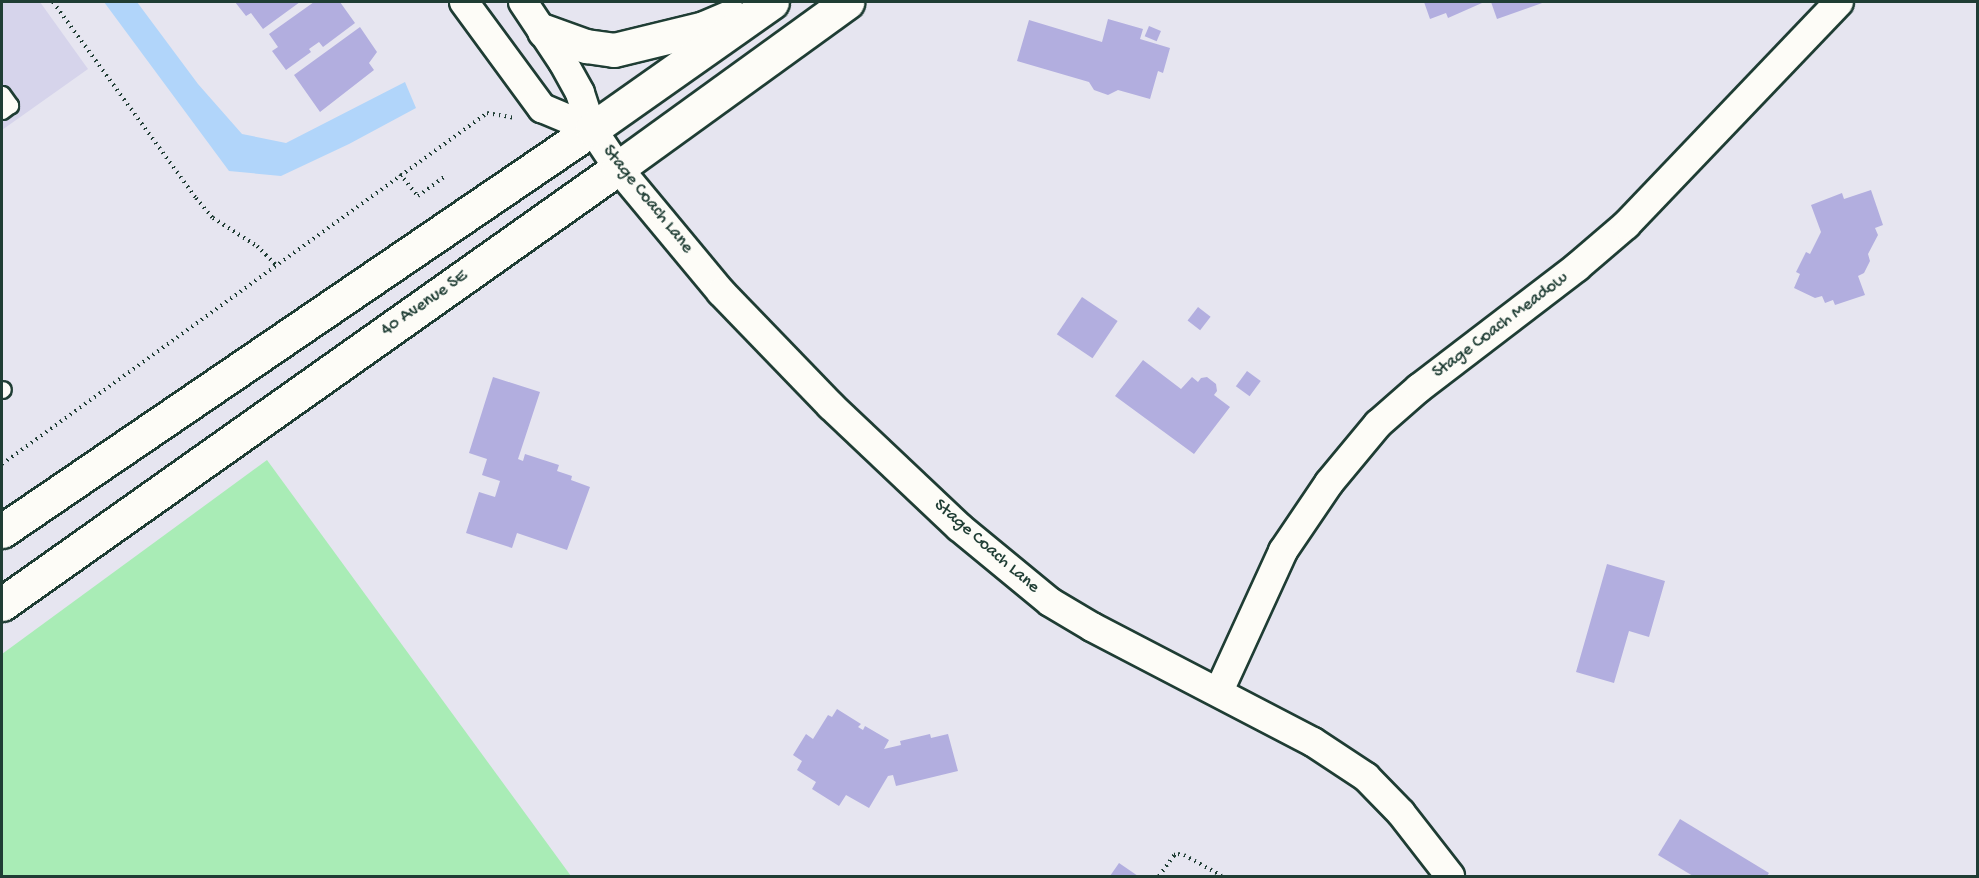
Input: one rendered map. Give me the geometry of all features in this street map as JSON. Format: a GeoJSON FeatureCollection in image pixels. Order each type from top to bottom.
{"type":"FeatureCollection","features":[{"type":"Feature","properties":{"kind":"street"},"geometry":{"type":"LineString","coordinates":[[464,2],[542,108],[592,129]]}},
{"type":"Feature","properties":{"kind":"street","name":"Stage Coach Lane"},"geometry":{"type":"LineString","coordinates":[[523,2],[544,31],[580,93],[592,129],[618,168],[721,292],[831,406],[959,526],[1050,602],[1092,627],[1219,691],[1313,742],[1366,777],[1401,813],[1450,876]]}},
{"type":"Feature","properties":{"kind":"street"},"geometry":{"type":"LineString","coordinates":[[544,31],[586,46],[614,50],[704,28],[767,2]]}},
{"type":"Feature","properties":{"kind":"street"},"geometry":{"type":"LineString","coordinates":[[2,531],[592,129],[772,2]]}},
{"type":"Feature","properties":{"kind":"street","name":"40 Avenue SE"},"geometry":{"type":"LineString","coordinates":[[2,604],[618,168],[847,2]]}},
{"type":"Feature","properties":{"kind":"street","name":"Stage Coach Meadow"},"geometry":{"type":"LineString","coordinates":[[1219,691],[1283,551],[1329,483],[1378,424],[1419,388],[1525,308],[1626,225],[1839,2]]}},
{"type":"Feature","properties":{"kind":"lane"},"geometry":{"type":"LineString","coordinates":[[2,94],[10,105],[2,111]]}},
{"type":"Feature","properties":{"kind":"path"},"geometry":{"type":"LineString","coordinates":[[53,2],[207,211],[266,254],[276,266]]}},
{"type":"Feature","properties":{"kind":"path"},"geometry":{"type":"LineString","coordinates":[[2,464],[487,113],[511,120],[542,108]]}},
{"type":"Feature","properties":{"kind":"path"},"geometry":{"type":"LineString","coordinates":[[400,174],[417,196],[444,177]]}},
{"type":"Feature","properties":{"kind":"path"},"geometry":{"type":"LineString","coordinates":[[1159,876],[1174,855],[1178,854],[1222,876]]}},
{"type":"Feature","properties":{"kind":"shaded area"},"geometry":{"type":"Polygon","coordinates":[[[2,2],[40,2],[88,69],[2,130],[2,2]]]}},
{"type":"Feature","properties":{"kind":"green space"},"geometry":{"type":"Polygon","coordinates":[[[267,460],[571,876],[2,876],[2,654],[267,460]]]}},
{"type":"Feature","properties":{"kind":"water"},"geometry":{"type":"Polygon","coordinates":[[[104,2],[137,2],[198,84],[242,134],[286,143],[405,82],[416,108],[349,144],[281,176],[229,171],[104,2]]]}},
{"type":"Feature","properties":{"kind":"building"},"geometry":{"type":"Polygon","coordinates":[[[235,2],[300,2],[263,29],[251,13],[246,16],[235,2]]]}},
{"type":"Feature","properties":{"kind":"building"},"geometry":{"type":"Polygon","coordinates":[[[314,2],[340,2],[355,23],[323,47],[319,42],[309,49],[311,52],[286,70],[272,51],[278,47],[269,34],[314,2]]]}},
{"type":"Feature","properties":{"kind":"building"},"geometry":{"type":"Polygon","coordinates":[[[1424,2],[1482,3],[1448,18],[1446,13],[1430,19],[1424,2]]]}},
{"type":"Feature","properties":{"kind":"building"},"geometry":{"type":"Polygon","coordinates":[[[1491,2],[1545,2],[1497,19],[1491,2]]]}},
{"type":"Feature","properties":{"kind":"building"},"geometry":{"type":"Polygon","coordinates":[[[1108,19],[1143,29],[1140,39],[1170,48],[1163,73],[1158,71],[1150,99],[1118,90],[1108,95],[1094,90],[1089,82],[1017,61],[1029,20],[1102,42],[1108,19]]]}},
{"type":"Feature","properties":{"kind":"building"},"geometry":{"type":"Polygon","coordinates":[[[1149,26],[1161,31],[1157,41],[1145,36],[1149,26]]]}},
{"type":"Feature","properties":{"kind":"building"},"geometry":{"type":"Polygon","coordinates":[[[360,27],[377,52],[369,63],[374,70],[320,112],[294,75],[360,27]]]}},
{"type":"Feature","properties":{"kind":"building"},"geometry":{"type":"Polygon","coordinates":[[[1871,190],[1883,225],[1875,228],[1878,235],[1868,254],[1870,261],[1864,273],[1858,276],[1865,295],[1835,305],[1833,300],[1825,303],[1822,296],[1815,298],[1794,288],[1800,274],[1796,272],[1806,252],[1810,254],[1821,232],[1811,205],[1842,193],[1844,199],[1871,190]]]}},
{"type":"Feature","properties":{"kind":"building"},"geometry":{"type":"Polygon","coordinates":[[[1082,297],[1118,321],[1092,358],[1057,334],[1082,297]]]}},
{"type":"Feature","properties":{"kind":"building"},"geometry":{"type":"Polygon","coordinates":[[[1198,307],[1211,317],[1200,330],[1188,320],[1198,307]]]}},
{"type":"Feature","properties":{"kind":"building"},"geometry":{"type":"Polygon","coordinates":[[[1143,360],[1181,389],[1192,377],[1198,382],[1201,378],[1207,377],[1216,384],[1217,391],[1214,395],[1230,407],[1194,454],[1115,396],[1143,360]]]}},
{"type":"Feature","properties":{"kind":"building"},"geometry":{"type":"Polygon","coordinates":[[[1247,371],[1261,381],[1250,396],[1236,386],[1247,371]]]}},
{"type":"Feature","properties":{"kind":"building"},"geometry":{"type":"Polygon","coordinates":[[[493,377],[540,392],[518,459],[523,461],[525,454],[559,465],[557,471],[572,476],[571,480],[590,487],[567,550],[517,533],[512,548],[466,533],[479,492],[495,497],[500,481],[482,475],[487,459],[469,453],[493,377]]]}},
{"type":"Feature","properties":{"kind":"building"},"geometry":{"type":"Polygon","coordinates":[[[1607,564],[1665,581],[1649,637],[1629,631],[1614,683],[1576,672],[1607,564]]]}},
{"type":"Feature","properties":{"kind":"building"},"geometry":{"type":"Polygon","coordinates":[[[837,709],[861,724],[858,727],[863,730],[865,726],[889,740],[884,749],[901,745],[900,741],[930,734],[931,738],[948,734],[958,771],[896,786],[893,775],[888,776],[869,808],[846,795],[839,806],[812,789],[816,782],[797,770],[802,761],[793,755],[806,734],[813,739],[828,715],[832,717],[837,709]]]}},
{"type":"Feature","properties":{"kind":"building"},"geometry":{"type":"Polygon","coordinates":[[[1680,819],[1769,873],[1767,876],[1693,876],[1658,855],[1680,819]]]}},
{"type":"Feature","properties":{"kind":"building"},"geometry":{"type":"Polygon","coordinates":[[[1119,863],[1138,876],[1110,876],[1119,863]]]}}]}
